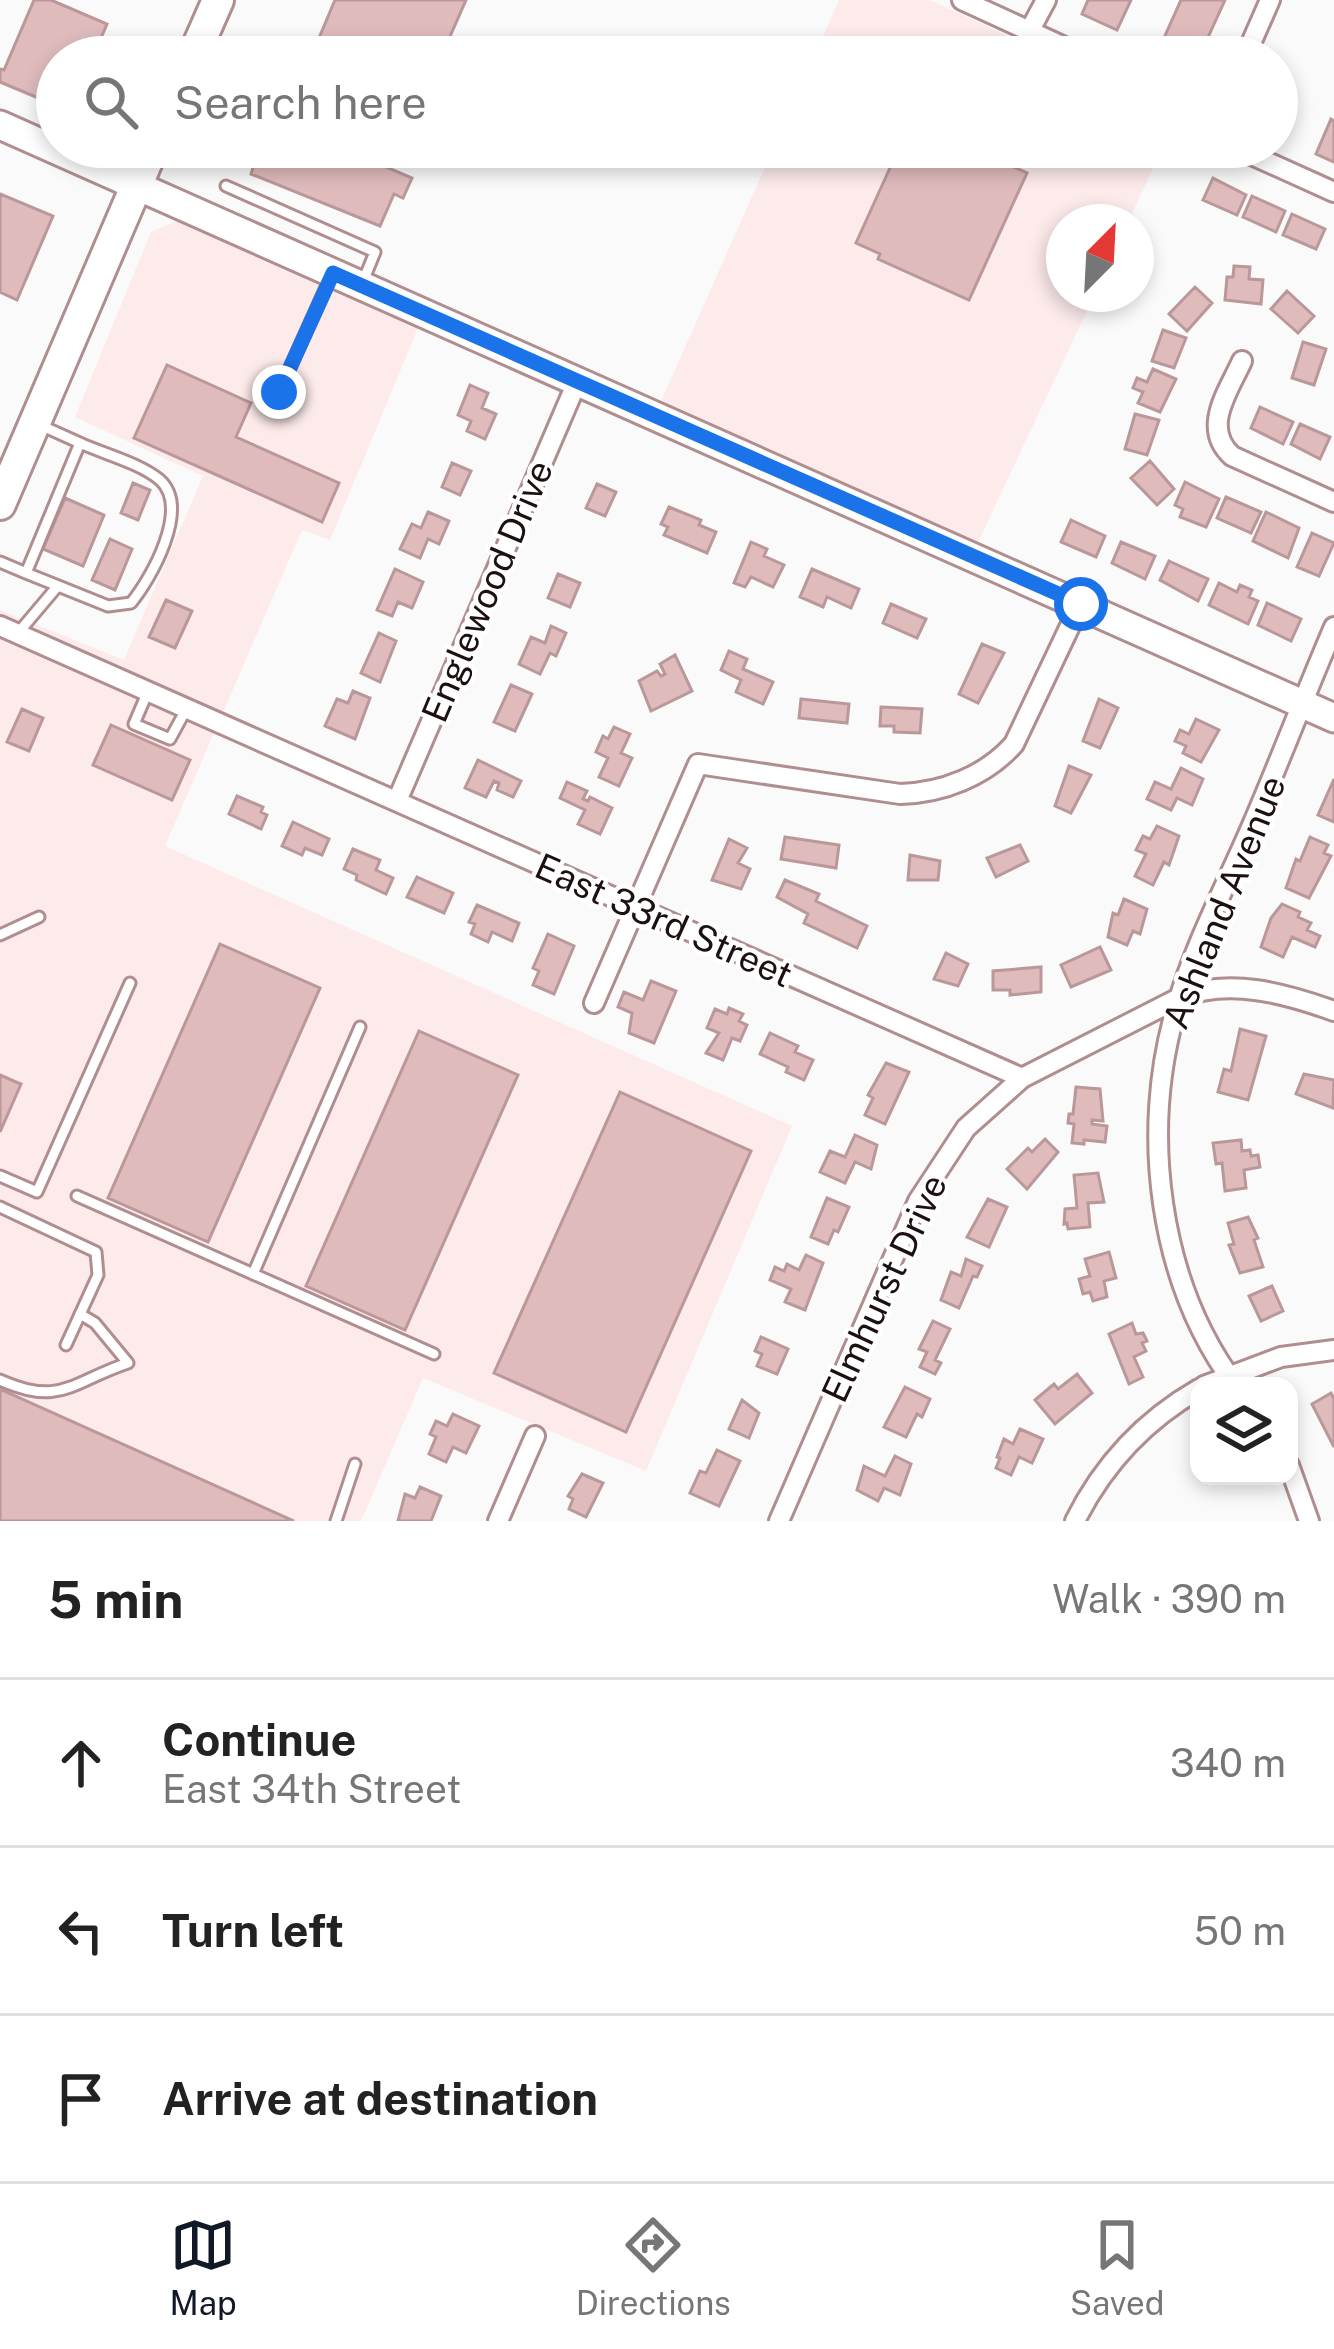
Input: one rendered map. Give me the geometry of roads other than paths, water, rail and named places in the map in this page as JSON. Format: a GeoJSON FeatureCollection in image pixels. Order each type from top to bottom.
{"type":"FeatureCollection","features":[{"type":"Feature","properties":{"kind":"main road"},"geometry":{"type":"LineString","coordinates":[[202,36],[218,0]]}},
{"type":"Feature","properties":{"kind":"main road"},"geometry":{"type":"LineString","coordinates":[[0,504],[144,168]]}},
{"type":"Feature","properties":{"kind":"street"},"geometry":{"type":"LineString","coordinates":[[962,0],[1042,36]]}},
{"type":"Feature","properties":{"kind":"street"},"geometry":{"type":"LineString","coordinates":[[1030,30],[1046,0]]}},
{"type":"Feature","properties":{"kind":"street"},"geometry":{"type":"LineString","coordinates":[[1254,36],[1270,0]]}},
{"type":"Feature","properties":{"kind":"street"},"geometry":{"type":"LineString","coordinates":[[0,125],[36,141]]}},
{"type":"Feature","properties":{"kind":"street"},"geometry":{"type":"LineString","coordinates":[[97,168],[1334,718]]}},
{"type":"Feature","properties":{"kind":"street"},"geometry":{"type":"LineString","coordinates":[[1281,168],[1334,192]]}},
{"type":"Feature","properties":{"kind":"street"},"geometry":{"type":"LineString","coordinates":[[1242,361],[1216,428],[1223,448],[1334,502]]}},
{"type":"Feature","properties":{"kind":"street","name":"Englewood Drive"},"geometry":{"type":"LineString","coordinates":[[397,801],[578,382]]}},
{"type":"Feature","properties":{"kind":"street"},"geometry":{"type":"LineString","coordinates":[[594,1003],[698,764],[900,794],[955,784],[1003,757],[1014,744],[1081,604]]}},
{"type":"Feature","properties":{"kind":"street","name":"Ashland Avenue"},"geometry":{"type":"LineString","coordinates":[[1231,1377],[1181,1276],[1161,1188],[1160,1093],[1179,998],[1334,628]]}},
{"type":"Feature","properties":{"kind":"street","name":"East 33rd Street"},"geometry":{"type":"LineString","coordinates":[[9,629],[1022,1078]]}},
{"type":"Feature","properties":{"kind":"street"},"geometry":{"type":"LineString","coordinates":[[1022,1078],[1179,998],[1206,989],[1294,998],[1334,1011]]}},
{"type":"Feature","properties":{"kind":"street","name":"Elmhurst Drive"},"geometry":{"type":"LineString","coordinates":[[779,1521],[918,1202],[966,1128],[1022,1078]]}},
{"type":"Feature","properties":{"kind":"street"},"geometry":{"type":"LineString","coordinates":[[1239,1377],[1289,1355],[1334,1350]]}},
{"type":"Feature","properties":{"kind":"street"},"geometry":{"type":"LineString","coordinates":[[1075,1521],[1100,1479],[1129,1444],[1190,1395]]}},
{"type":"Feature","properties":{"kind":"street"},"geometry":{"type":"LineString","coordinates":[[498,1521],[535,1436]]}},
{"type":"Feature","properties":{"kind":"street"},"geometry":{"type":"LineString","coordinates":[[1296,1485],[1309,1521]]}},
{"type":"Feature","properties":{"kind":"lane"},"geometry":{"type":"LineString","coordinates":[[226,186],[376,251],[361,286]]}},
{"type":"Feature","properties":{"kind":"lane"},"geometry":{"type":"LineString","coordinates":[[279,392],[333,273]]}},
{"type":"Feature","properties":{"kind":"lane"},"geometry":{"type":"LineString","coordinates":[[0,562],[108,606],[131,603],[144,588],[168,534],[172,510],[168,490],[158,477],[34,423]]}},
{"type":"Feature","properties":{"kind":"lane"},"geometry":{"type":"LineString","coordinates":[[26,573],[80,443]]}},
{"type":"Feature","properties":{"kind":"lane"},"geometry":{"type":"LineString","coordinates":[[9,629],[56,588]]}},
{"type":"Feature","properties":{"kind":"lane"},"geometry":{"type":"LineString","coordinates":[[149,689],[134,724],[170,739],[188,706]]}},
{"type":"Feature","properties":{"kind":"lane"},"geometry":{"type":"LineString","coordinates":[[0,935],[39,917]]}},
{"type":"Feature","properties":{"kind":"lane"},"geometry":{"type":"LineString","coordinates":[[0,1176],[37,1192],[130,983]]}},
{"type":"Feature","properties":{"kind":"lane"},"geometry":{"type":"LineString","coordinates":[[253,1274],[360,1027]]}},
{"type":"Feature","properties":{"kind":"lane"},"geometry":{"type":"LineString","coordinates":[[77,1196],[434,1354]]}},
{"type":"Feature","properties":{"kind":"lane"},"geometry":{"type":"LineString","coordinates":[[0,1207],[96,1252],[98,1275],[66,1345]]}},
{"type":"Feature","properties":{"kind":"lane"},"geometry":{"type":"LineString","coordinates":[[0,1380],[29,1393],[50,1395],[128,1364],[95,1323],[80,1314]]}},
{"type":"Feature","properties":{"kind":"lane"},"geometry":{"type":"LineString","coordinates":[[336,1521],[355,1464]]}}]}
